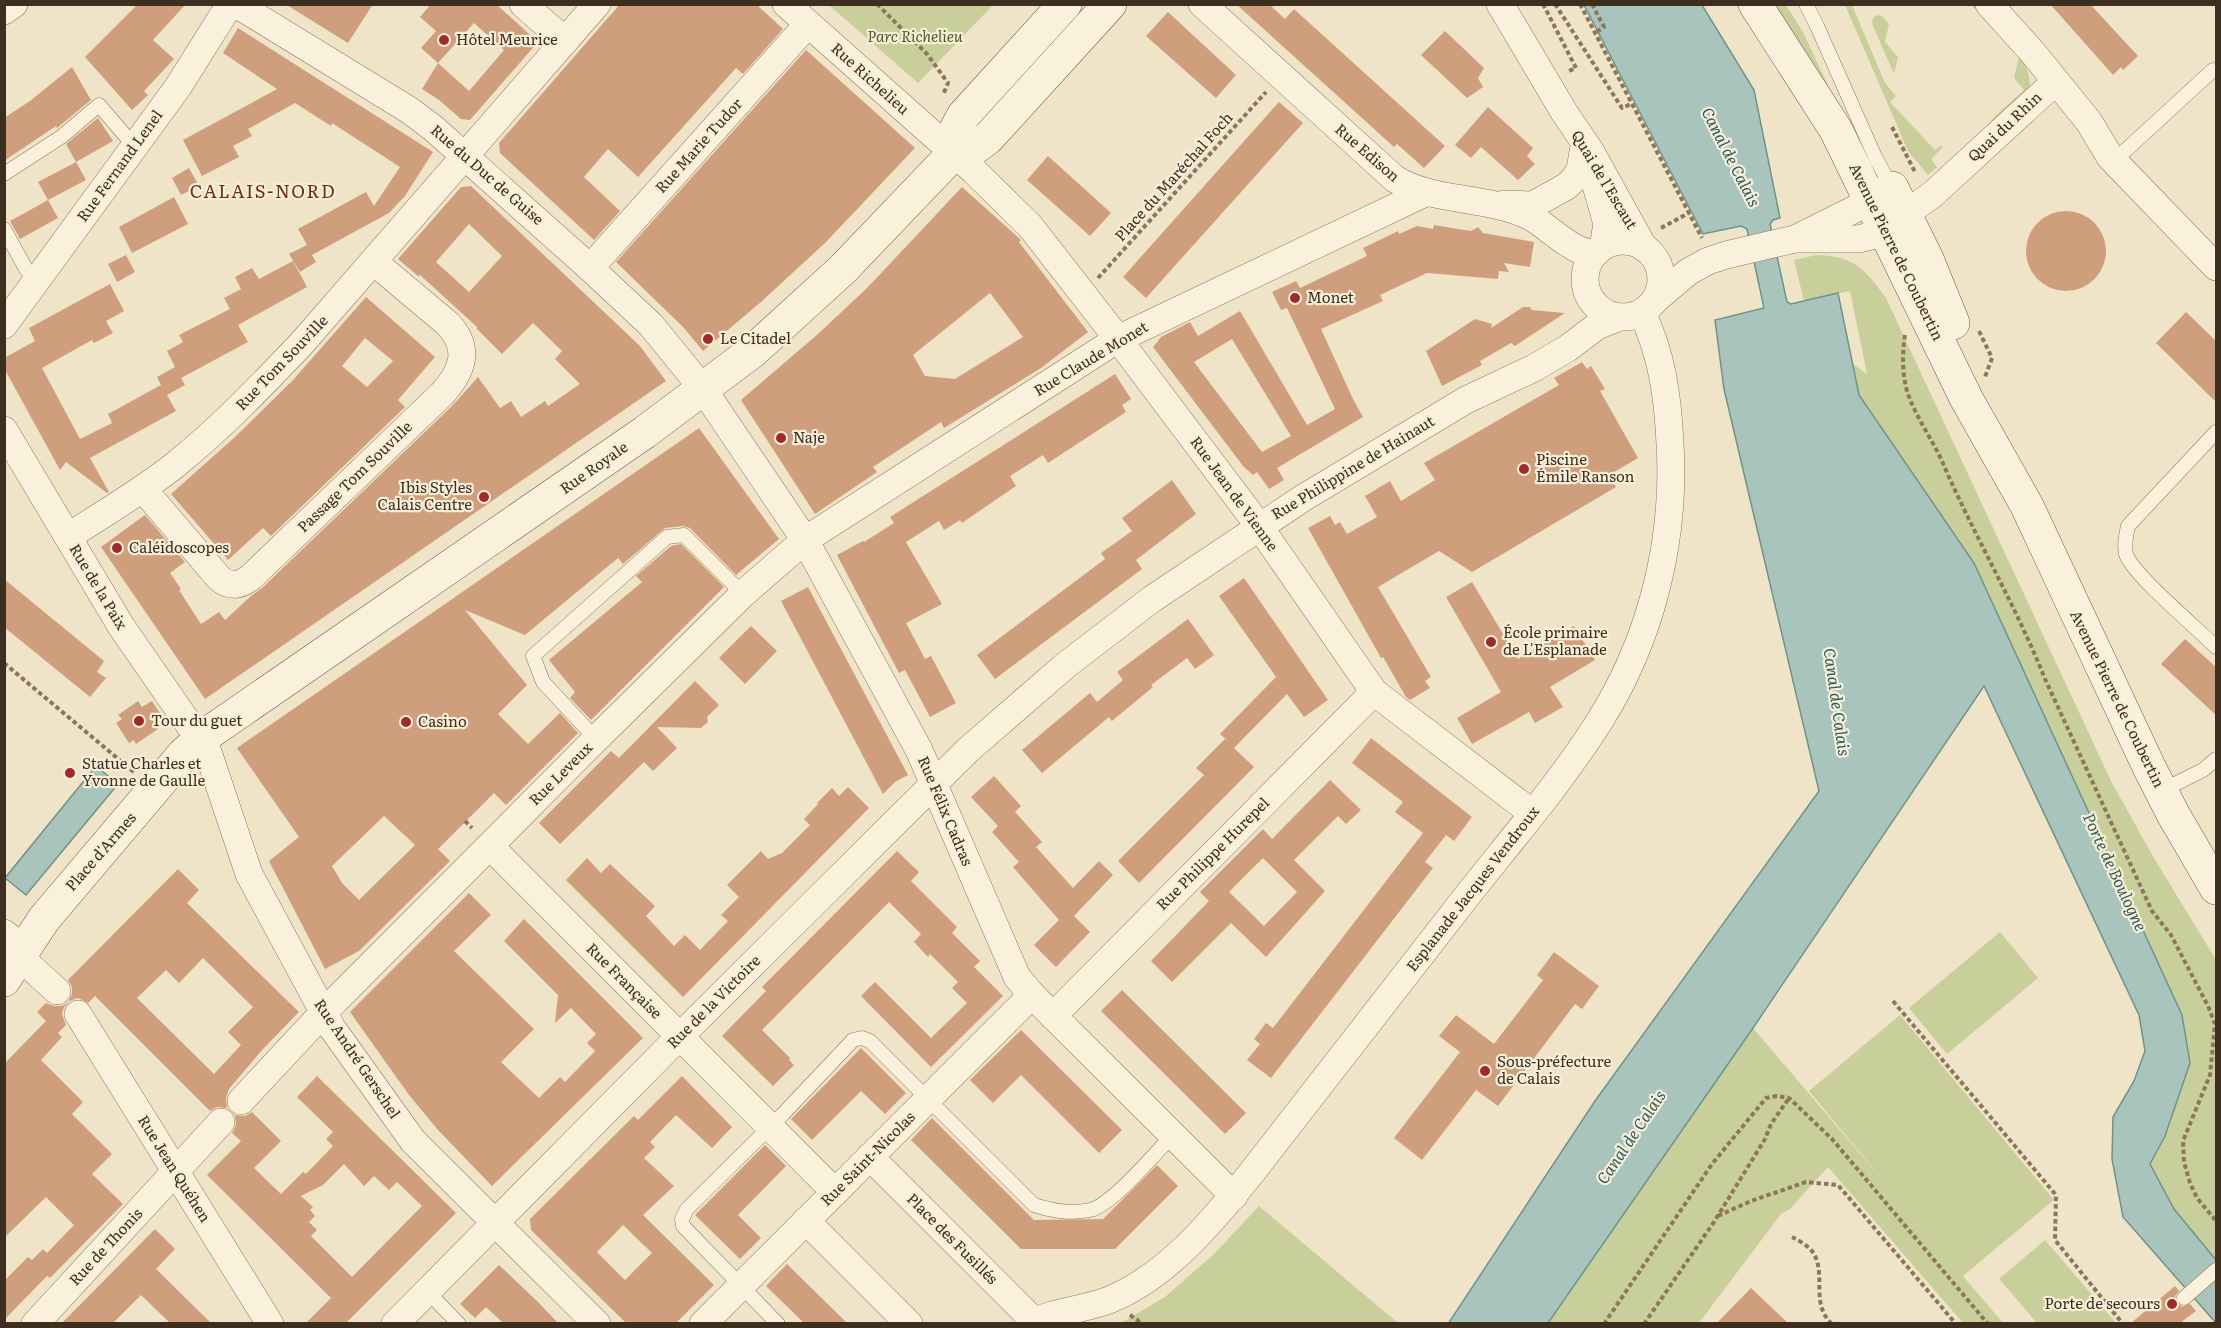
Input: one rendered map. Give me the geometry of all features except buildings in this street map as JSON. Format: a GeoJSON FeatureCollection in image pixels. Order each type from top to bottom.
{"type":"FeatureCollection","features":[{"type":"Feature","properties":{"kind":"street"},"geometry":{"type":"LineString","coordinates":[[4,11],[14,4]]}},
{"type":"Feature","properties":{"kind":"street","name":"Rue Fernand Lenel"},"geometry":{"type":"LineString","coordinates":[[4,325],[178,87],[230,4]]}},
{"type":"Feature","properties":{"kind":"street","name":"Rue du Duc de Guise"},"geometry":{"type":"LineString","coordinates":[[236,4],[409,110],[446,137],[651,325],[703,388]]}},
{"type":"Feature","properties":{"kind":"street"},"geometry":{"type":"LineString","coordinates":[[523,4],[565,41]]}},
{"type":"Feature","properties":{"kind":"street","name":"Rue Tom Souville"},"geometry":{"type":"LineString","coordinates":[[68,537],[143,489],[195,448],[240,407],[302,344],[597,4]]}},
{"type":"Feature","properties":{"kind":"street","name":"Rue Richelieu"},"geometry":{"type":"LineString","coordinates":[[786,4],[953,154]]}},
{"type":"Feature","properties":{"kind":"street"},"geometry":{"type":"LineString","coordinates":[[1065,4],[963,116],[956,129],[953,154],[968,150],[988,138],[1110,4]]}},
{"type":"Feature","properties":{"kind":"street","name":"Rue Edison"},"geometry":{"type":"LineString","coordinates":[[1202,4],[1403,184],[1427,192],[1490,203],[1530,217],[1581,251],[1591,253],[1600,250]]}},
{"type":"Feature","properties":{"kind":"street","name":"Quai de l'Escaut"},"geometry":{"type":"LineString","coordinates":[[1500,4],[1564,112],[1591,152],[1648,251]]}},
{"type":"Feature","properties":{"kind":"street","name":"Avenue Pierre de Coubertin"},"geometry":{"type":"LineString","coordinates":[[1755,4],[1831,120],[1894,201],[1927,259],[2027,506],[2102,669],[2161,791],[2217,888]]}},
{"type":"Feature","properties":{"kind":"street","name":"Quai du Rhin"},"geometry":{"type":"LineString","coordinates":[[1726,255],[1795,239],[1894,201],[1933,194],[2055,82],[2034,54],[1989,4]]}},
{"type":"Feature","properties":{"kind":"street","name":"Rue Marie Tudor"},"geometry":{"type":"LineString","coordinates":[[590,267],[808,24]]}},
{"type":"Feature","properties":{"kind":"street"},"geometry":{"type":"LineString","coordinates":[[2055,82],[2089,122],[2114,161],[2217,267]]}},
{"type":"Feature","properties":{"kind":"street","name":"Quai de l'Escaut"},"geometry":{"type":"LineString","coordinates":[[1564,112],[1598,188],[1606,218],[1606,230],[1600,250]]}},
{"type":"Feature","properties":{"kind":"street"},"geometry":{"type":"LineString","coordinates":[[1490,203],[1529,205],[1540,202],[1571,183],[1580,170],[1583,152]]}},
{"type":"Feature","properties":{"kind":"street","name":"Rue Jean de Vienne"},"geometry":{"type":"LineString","coordinates":[[953,154],[1007,202],[1030,226],[1084,294],[1259,526],[1374,692],[1532,813]]}},
{"type":"Feature","properties":{"kind":"street","name":"Rue Royale"},"geometry":{"type":"LineString","coordinates":[[200,739],[626,446],[753,351],[829,282],[953,154]]}},
{"type":"Feature","properties":{"kind":"street","name":"Rue Claude Monet"},"geometry":{"type":"LineString","coordinates":[[805,540],[1118,339],[1427,192]]}},
{"type":"Feature","properties":{"kind":"street"},"geometry":{"type":"LineString","coordinates":[[1648,251],[1659,267],[1660,286],[1639,310],[1610,315],[1593,304],[1586,290],[1586,269],[1600,250],[1611,243],[1626,242],[1648,251],[1684,257],[1726,255]]}},
{"type":"Feature","properties":{"kind":"street","name":"Rue Philippine de Hainaut"},"geometry":{"type":"LineString","coordinates":[[935,783],[996,724],[1091,645],[1152,599],[1259,526],[1466,400],[1534,368],[1568,348],[1597,326],[1639,310],[1695,267],[1726,255]]}},
{"type":"Feature","properties":{"kind":"street","name":"Passage Tom Souville"},"geometry":{"type":"LineString","coordinates":[[143,489],[222,581],[230,585],[239,584],[251,577],[442,394],[453,381],[463,355],[457,333],[374,262]]}},
{"type":"Feature","properties":{"kind":"street","name":"Esplanade Jacques Vendroux"},"geometry":{"type":"LineString","coordinates":[[1032,1322],[1111,1299],[1147,1279],[1183,1249],[1234,1196],[1532,813],[1600,720],[1636,650],[1656,588],[1671,502],[1670,444],[1659,356],[1653,336],[1639,310]]}},
{"type":"Feature","properties":{"kind":"street","name":"Rue Félix Cadras"},"geometry":{"type":"LineString","coordinates":[[703,388],[805,540],[935,783],[1012,967],[1032,995],[1234,1196]]}},
{"type":"Feature","properties":{"kind":"street","name":"Rue de la Paix"},"geometry":{"type":"LineString","coordinates":[[4,430],[127,634],[200,739]]}},
{"type":"Feature","properties":{"kind":"street","name":"Rue Leveux"},"geometry":{"type":"LineString","coordinates":[[241,1101],[323,1013],[596,740],[743,594],[805,540]]}},
{"type":"Feature","properties":{"kind":"street","name":"Rue Philippe Hurepel"},"geometry":{"type":"LineString","coordinates":[[1053,1016],[1374,692]]}},
{"type":"Feature","properties":{"kind":"street","name":"Place d'Armes"},"geometry":{"type":"LineString","coordinates":[[13,955],[183,755],[200,739]]}},
{"type":"Feature","properties":{"kind":"street","name":"Rue André Gerschel"},"geometry":{"type":"LineString","coordinates":[[200,739],[212,763],[249,874],[323,1013],[413,1141],[597,1323]]}},
{"type":"Feature","properties":{"kind":"street","name":"Rue de la Victoire"},"geometry":{"type":"LineString","coordinates":[[395,1323],[935,783]]}},
{"type":"Feature","properties":{"kind":"street","name":"Rue Française"},"geometry":{"type":"LineString","coordinates":[[490,846],[835,1192]]}},
{"type":"Feature","properties":{"kind":"street"},"geometry":{"type":"LineString","coordinates":[[13,955],[57,991]]}},
{"type":"Feature","properties":{"kind":"street","name":"Rue Saint-Nicolas"},"geometry":{"type":"LineString","coordinates":[[703,1323],[1032,995]]}},
{"type":"Feature","properties":{"kind":"street","name":"Rue Jean Quéhen"},"geometry":{"type":"LineString","coordinates":[[78,1014],[270,1323]]}},
{"type":"Feature","properties":{"kind":"street","name":"Rue de Thonis"},"geometry":{"type":"LineString","coordinates":[[35,1323],[221,1122]]}},
{"type":"Feature","properties":{"kind":"street","name":"Place des Fusillés"},"geometry":{"type":"LineString","coordinates":[[870,1157],[1032,1322]]}},
{"type":"Feature","properties":{"kind":"street"},"geometry":{"type":"LineString","coordinates":[[806,1221],[909,1323]]}},
{"type":"Feature","properties":{"kind":"lane"},"geometry":{"type":"LineString","coordinates":[[1806,4],[1894,201]]}},
{"type":"Feature","properties":{"kind":"lane"},"geometry":{"type":"LineString","coordinates":[[2114,161],[2213,70]]}},
{"type":"Feature","properties":{"kind":"lane"},"geometry":{"type":"LineString","coordinates":[[4,174],[61,137],[99,105],[135,147]]}},
{"type":"Feature","properties":{"kind":"lane"},"geometry":{"type":"LineString","coordinates":[[1876,159],[1876,175],[1894,201]]}},
{"type":"Feature","properties":{"kind":"lane"},"geometry":{"type":"LineString","coordinates":[[4,228],[26,269],[36,280]]}},
{"type":"Feature","properties":{"kind":"lane"},"geometry":{"type":"LineString","coordinates":[[2217,432],[2128,526],[2124,540],[2127,555],[2136,571],[2217,647]]}},
{"type":"Feature","properties":{"kind":"lane"},"geometry":{"type":"LineString","coordinates":[[596,740],[543,682],[533,656],[667,537],[684,535],[743,594]]}},
{"type":"Feature","properties":{"kind":"lane"},"geometry":{"type":"LineString","coordinates":[[2161,791],[2203,770],[2217,759]]}},
{"type":"Feature","properties":{"kind":"lane"},"geometry":{"type":"LineString","coordinates":[[778,1323],[683,1226],[682,1219],[687,1209],[853,1040],[862,1038],[870,1041],[1034,1205],[1057,1212],[1091,1210],[1107,1202],[1173,1135]]}},
{"type":"Feature","properties":{"kind":"lane"},"geometry":{"type":"LineString","coordinates":[[2184,1298],[2217,1270]]}},
{"type":"Feature","properties":{"kind":"lane"},"geometry":{"type":"LineString","coordinates":[[427,1291],[459,1323]]}},
{"type":"Feature","properties":{"kind":"path"},"geometry":{"type":"LineString","coordinates":[[877,4],[927,54],[948,83],[942,97]]}},
{"type":"Feature","properties":{"kind":"path"},"geometry":{"type":"LineString","coordinates":[[1543,4],[1576,68],[1569,71]]}},
{"type":"Feature","properties":{"kind":"path"},"geometry":{"type":"LineString","coordinates":[[1555,4],[1622,108],[1631,104]]}},
{"type":"Feature","properties":{"kind":"path"},"geometry":{"type":"LineString","coordinates":[[1580,4],[1702,238]]}},
{"type":"Feature","properties":{"kind":"path"},"geometry":{"type":"LineString","coordinates":[[1592,4],[1604,27],[1595,33]]}},
{"type":"Feature","properties":{"kind":"path","name":"Place du Maréchal Foch"},"geometry":{"type":"LineString","coordinates":[[1084,294],[1281,76]]}},
{"type":"Feature","properties":{"kind":"path"},"geometry":{"type":"LineString","coordinates":[[1892,127],[1894,201]]}},
{"type":"Feature","properties":{"kind":"path"},"geometry":{"type":"LineString","coordinates":[[1665,226],[1689,213]]}},
{"type":"Feature","properties":{"kind":"path"},"geometry":{"type":"LineString","coordinates":[[1908,329],[1904,337],[1903,357],[1908,394],[1945,467],[1954,492],[1976,530],[2002,588],[2030,640],[2045,679],[2152,910],[2171,935],[2216,1025],[2210,1075],[2183,1142],[2184,1162],[2190,1183],[2197,1198],[2217,1221]]}},
{"type":"Feature","properties":{"kind":"path"},"geometry":{"type":"LineString","coordinates":[[4,663],[137,775]]}},
{"type":"Feature","properties":{"kind":"path"},"geometry":{"type":"LineString","coordinates":[[1893,1001],[2056,1195],[2055,1240],[2123,1323]]}},
{"type":"Feature","properties":{"kind":"path"},"geometry":{"type":"LineString","coordinates":[[1604,1323],[1713,1164],[1766,1098],[1777,1096],[1789,1098],[1832,1139],[1988,1323]]}},
{"type":"Feature","properties":{"kind":"path"},"geometry":{"type":"LineString","coordinates":[[1644,1323],[1718,1216],[1765,1138],[1770,1124],[1789,1098]]}},
{"type":"Feature","properties":{"kind":"path"},"geometry":{"type":"LineString","coordinates":[[1718,1216],[1751,1201],[1806,1182],[1838,1185],[1956,1323]]}},
{"type":"Feature","properties":{"kind":"path"},"geometry":{"type":"LineString","coordinates":[[1792,1237],[1812,1251],[1818,1267],[1823,1315],[1832,1323]]}},
{"type":"Feature","properties":{"kind":"green space","name":"Parc Richelieu"},"geometry":{"type":"Polygon","coordinates":[[[829,5],[993,5],[918,83],[829,5]]]}},
{"type":"Feature","properties":{"kind":"green space"},"geometry":{"type":"Polygon","coordinates":[[[1762,5],[1786,5],[1803,32],[1862,158],[1762,5]]]}},
{"type":"Feature","properties":{"kind":"green space"},"geometry":{"type":"Polygon","coordinates":[[[1845,5],[1852,5],[1885,83],[1896,96],[1890,102],[1935,150],[1941,145],[1943,147],[1931,159],[1937,167],[1928,175],[1908,151],[1845,5]]]}},
{"type":"Feature","properties":{"kind":"green space"},"geometry":{"type":"Polygon","coordinates":[[[1971,5],[1980,5],[2004,33],[2020,54],[2029,76],[2030,87],[1995,122],[1992,119],[2024,90],[2014,78],[2019,57],[1971,5]]]}},
{"type":"Feature","properties":{"kind":"green space"},"geometry":{"type":"Polygon","coordinates":[[[1877,15],[1882,16],[1889,24],[1885,42],[1898,57],[1894,74],[1872,24],[1873,18],[1877,15]]]}},
{"type":"Feature","properties":{"kind":"green space"},"geometry":{"type":"Polygon","coordinates":[[[1816,255],[1849,261],[1864,271],[1886,298],[2112,783],[2216,960],[2216,1260],[2174,1209],[2150,1164],[2165,1136],[2190,1063],[1974,563],[1859,395],[1853,364],[1867,374],[1850,291],[1804,301],[1794,260],[1816,255]]]}},
{"type":"Feature","properties":{"kind":"green space"},"geometry":{"type":"Polygon","coordinates":[[[2000,932],[2038,978],[1947,1054],[1909,1008],[2000,932]]]}},
{"type":"Feature","properties":{"kind":"green space"},"geometry":{"type":"Polygon","coordinates":[[[1900,1015],[2054,1200],[1963,1276],[2003,1323],[1963,1323],[1828,1167],[1790,1209],[1781,1214],[1699,1323],[1548,1323],[1753,1028],[1886,1184],[1809,1091],[1900,1015]]]}},
{"type":"Feature","properties":{"kind":"green space"},"geometry":{"type":"Polygon","coordinates":[[[1259,1206],[1398,1323],[1121,1323],[1165,1297],[1215,1253],[1259,1206]]]}},
{"type":"Feature","properties":{"kind":"green space"},"geometry":{"type":"Polygon","coordinates":[[[2045,1240],[2116,1323],[2037,1323],[1999,1279],[2045,1240]]]}},
{"type":"Feature","properties":{"kind":"water"},"geometry":{"type":"Polygon","coordinates":[[[1584,5],[1702,5],[1754,90],[1780,218],[1773,220],[1770,224],[1787,302],[1791,304],[1838,293],[1859,395],[1974,563],[2182,1015],[2190,1063],[2165,1136],[2150,1164],[2174,1209],[2216,1260],[2216,1323],[2123,1217],[2112,1159],[2113,1117],[2134,1081],[2145,1051],[2139,1015],[1984,686],[1753,1028],[1548,1323],[1448,1324],[1595,1101],[1819,791],[1724,389],[1715,320],[1764,308],[1747,229],[1741,226],[1703,234],[1584,5]]]}},
{"type":"Feature","properties":{"kind":"water"},"geometry":{"type":"Polygon","coordinates":[[[96,766],[118,784],[26,895],[5,878],[96,766]]]}},
{"type":"Feature","properties":{"kind":"place","name":"Hôtel Meurice"},"geometry":{"type":"Point","coordinates":[444,40]}},
{"type":"Feature","properties":{"kind":"place","name":"Monet"},"geometry":{"type":"Point","coordinates":[1295,298]}},
{"type":"Feature","properties":{"kind":"place","name":"Le Citadel"},"geometry":{"type":"Point","coordinates":[708,339]}},
{"type":"Feature","properties":{"kind":"place","name":"Naje"},"geometry":{"type":"Point","coordinates":[781,438]}},
{"type":"Feature","properties":{"kind":"place","name":"Piscine Émile Ranson"},"geometry":{"type":"Point","coordinates":[1524,469]}},
{"type":"Feature","properties":{"kind":"place","name":"Ibis Styles Calais Centre"},"geometry":{"type":"Point","coordinates":[484,497]}},
{"type":"Feature","properties":{"kind":"place","name":"Caléidoscopes"},"geometry":{"type":"Point","coordinates":[117,548]}},
{"type":"Feature","properties":{"kind":"place","name":"École primaire de L'Esplanade"},"geometry":{"type":"Point","coordinates":[1491,642]}},
{"type":"Feature","properties":{"kind":"place","name":"Tour du guet"},"geometry":{"type":"Point","coordinates":[139,721]}},
{"type":"Feature","properties":{"kind":"place","name":"Casino"},"geometry":{"type":"Point","coordinates":[406,722]}},
{"type":"Feature","properties":{"kind":"place","name":"Statue Charles et Yvonne de Gaulle"},"geometry":{"type":"Point","coordinates":[70,773]}},
{"type":"Feature","properties":{"kind":"place","name":"Sous-préfecture de Calais"},"geometry":{"type":"Point","coordinates":[1485,1071]}},
{"type":"Feature","properties":{"kind":"place","name":"Porte de secours"},"geometry":{"type":"Point","coordinates":[2172,1304]}},
{"type":"Feature","properties":{"kind":"district","name":"CALAIS-NORD"},"geometry":{"type":"Point","coordinates":[263,192]}},
{"type":"Feature","properties":{"kind":"water label","name":"Canal de Calais"},"geometry":{"type":"Point","coordinates":[1731,157]}},
{"type":"Feature","properties":{"kind":"water label","name":"Canal de Calais"},"geometry":{"type":"Point","coordinates":[1837,702]}},
{"type":"Feature","properties":{"kind":"water label","name":"Porte de Boulogne"},"geometry":{"type":"Point","coordinates":[2115,872]}},
{"type":"Feature","properties":{"kind":"water label","name":"Canal de Calais"},"geometry":{"type":"Point","coordinates":[1631,1137]}}]}
